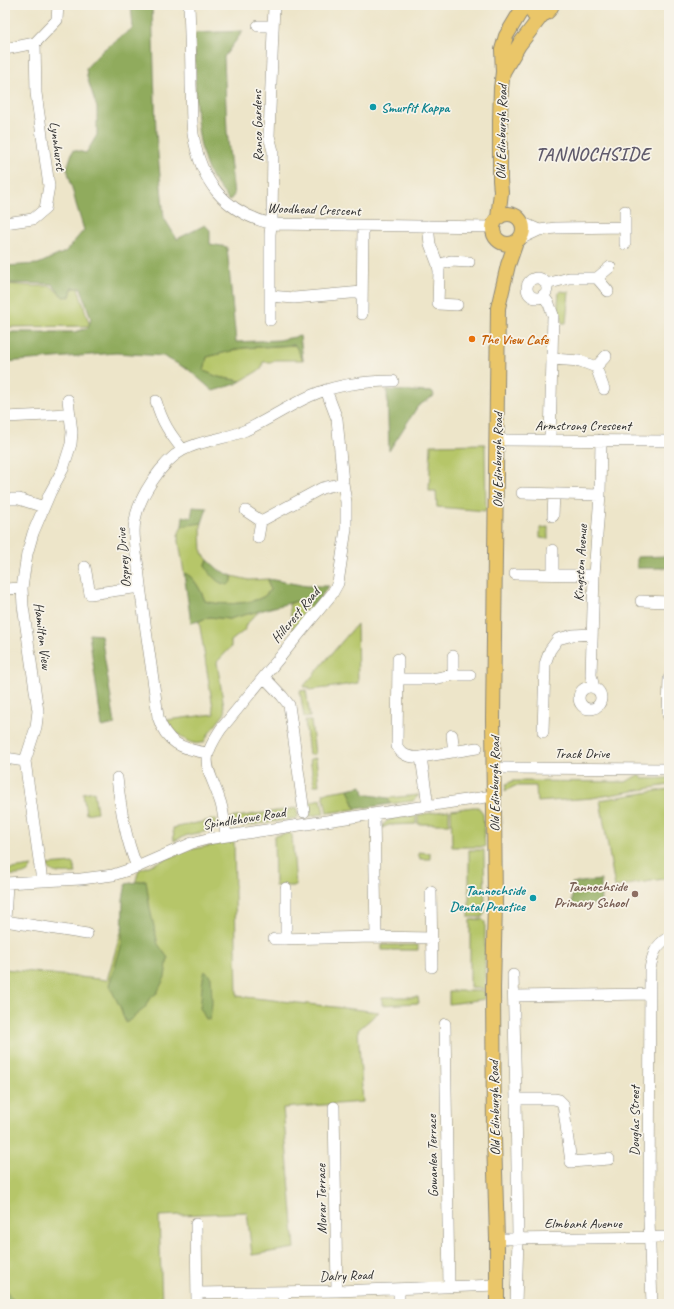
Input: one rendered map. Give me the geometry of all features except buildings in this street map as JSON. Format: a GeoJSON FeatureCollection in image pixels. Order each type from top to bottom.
{"type":"FeatureCollection","features":[{"type":"Feature","properties":{"kind":"main road"},"geometry":{"type":"LineString","coordinates":[[524,5],[526,10],[533,15],[550,9]]}},
{"type":"Feature","properties":{"kind":"main road","name":"Old Edinburgh Road"},"geometry":{"type":"LineString","coordinates":[[497,1304],[494,1132],[493,963],[495,902],[493,719],[498,308],[508,265],[523,231],[519,220],[502,192],[500,180],[500,120],[503,72],[502,50],[506,36],[524,5]]}},
{"type":"Feature","properties":{"kind":"main road","name":"Old Edinburgh Road"},"geometry":{"type":"LineString","coordinates":[[503,72],[519,45],[550,9]]}},
{"type":"Feature","properties":{"kind":"main road","name":"Old Edinburgh Road"},"geometry":{"type":"LineString","coordinates":[[495,222],[502,192]]}},
{"type":"Feature","properties":{"kind":"main road"},"geometry":{"type":"LineString","coordinates":[[508,265],[500,242],[494,236],[495,222],[501,216],[509,214],[519,220]]}},
{"type":"Feature","properties":{"kind":"main road"},"geometry":{"type":"LineString","coordinates":[[500,242],[508,244],[518,240]]}},
{"type":"Feature","properties":{"kind":"street"},"geometry":{"type":"LineString","coordinates":[[5,49],[35,43],[57,20],[58,5]]}},
{"type":"Feature","properties":{"kind":"street","name":"Woodhead Crescent"},"geometry":{"type":"LineString","coordinates":[[189,5],[193,134],[205,173],[220,197],[230,206],[244,215],[272,224],[428,226],[495,222]]}},
{"type":"Feature","properties":{"kind":"street","name":"Ranco Gardens"},"geometry":{"type":"LineString","coordinates":[[270,320],[270,234],[272,224],[273,151],[270,136],[270,123],[274,5]]}},
{"type":"Feature","properties":{"kind":"street"},"geometry":{"type":"LineString","coordinates":[[258,26],[273,26]]}},
{"type":"Feature","properties":{"kind":"street","name":"Lynnhurst"},"geometry":{"type":"LineString","coordinates":[[5,223],[33,219],[45,209],[48,186],[36,93],[35,43]]}},
{"type":"Feature","properties":{"kind":"street"},"geometry":{"type":"LineString","coordinates":[[625,211],[625,244]]}},
{"type":"Feature","properties":{"kind":"street"},"geometry":{"type":"LineString","coordinates":[[519,220],[539,230]]}},
{"type":"Feature","properties":{"kind":"street"},"geometry":{"type":"LineString","coordinates":[[362,314],[363,226]]}},
{"type":"Feature","properties":{"kind":"street"},"geometry":{"type":"LineString","coordinates":[[428,226],[430,244],[438,265],[438,304],[457,305]]}},
{"type":"Feature","properties":{"kind":"street"},"geometry":{"type":"LineString","coordinates":[[518,240],[539,230],[556,228],[625,227]]}},
{"type":"Feature","properties":{"kind":"street"},"geometry":{"type":"LineString","coordinates":[[438,265],[451,261],[469,262]]}},
{"type":"Feature","properties":{"kind":"street"},"geometry":{"type":"LineString","coordinates":[[550,441],[553,315],[544,290],[568,278],[598,278],[610,266]]}},
{"type":"Feature","properties":{"kind":"street"},"geometry":{"type":"LineString","coordinates":[[598,278],[608,291]]}},
{"type":"Feature","properties":{"kind":"street"},"geometry":{"type":"LineString","coordinates":[[270,296],[294,298],[362,292]]}},
{"type":"Feature","properties":{"kind":"street"},"geometry":{"type":"LineString","coordinates":[[596,367],[606,356]]}},
{"type":"Feature","properties":{"kind":"street"},"geometry":{"type":"LineString","coordinates":[[553,359],[580,361],[596,367],[604,389]]}},
{"type":"Feature","properties":{"kind":"street","name":"Osprey Drive"},"geometry":{"type":"LineString","coordinates":[[207,753],[195,751],[182,746],[170,738],[161,727],[158,717],[140,587],[134,528],[136,515],[143,498],[161,468],[183,450],[197,444],[232,436],[309,396],[326,390],[342,385],[367,381],[393,381]]}},
{"type":"Feature","properties":{"kind":"street","name":"Hillcrest Road"},"geometry":{"type":"LineString","coordinates":[[207,753],[221,729],[336,589],[338,583],[346,529],[346,502],[337,419],[326,390]]}},
{"type":"Feature","properties":{"kind":"street","name":"Hamilton View"},"geometry":{"type":"LineString","coordinates":[[42,881],[25,761],[36,727],[38,711],[25,621],[22,588],[27,554],[34,532],[44,507],[63,469],[71,444],[72,432],[68,400]]}},
{"type":"Feature","properties":{"kind":"street"},"geometry":{"type":"LineString","coordinates":[[156,401],[159,414],[165,427],[183,450]]}},
{"type":"Feature","properties":{"kind":"street"},"geometry":{"type":"LineString","coordinates":[[5,417],[70,414]]}},
{"type":"Feature","properties":{"kind":"street","name":"Armstrong Crescent"},"geometry":{"type":"LineString","coordinates":[[496,440],[669,441]]}},
{"type":"Feature","properties":{"kind":"street","name":"Kingston Avenue"},"geometry":{"type":"LineString","coordinates":[[594,688],[591,675],[592,634],[594,575],[600,495],[601,440]]}},
{"type":"Feature","properties":{"kind":"street"},"geometry":{"type":"LineString","coordinates":[[261,520],[322,488],[343,483]]}},
{"type":"Feature","properties":{"kind":"street"},"geometry":{"type":"LineString","coordinates":[[522,493],[600,495]]}},
{"type":"Feature","properties":{"kind":"street"},"geometry":{"type":"LineString","coordinates":[[553,516],[554,494]]}},
{"type":"Feature","properties":{"kind":"street"},"geometry":{"type":"LineString","coordinates":[[5,499],[19,499],[44,507]]}},
{"type":"Feature","properties":{"kind":"street"},"geometry":{"type":"LineString","coordinates":[[246,511],[261,520]]}},
{"type":"Feature","properties":{"kind":"street"},"geometry":{"type":"LineString","coordinates":[[258,538],[261,520]]}},
{"type":"Feature","properties":{"kind":"street"},"geometry":{"type":"LineString","coordinates":[[553,550],[553,574]]}},
{"type":"Feature","properties":{"kind":"street"},"geometry":{"type":"LineString","coordinates":[[86,567],[90,594],[140,587]]}},
{"type":"Feature","properties":{"kind":"street"},"geometry":{"type":"LineString","coordinates":[[516,574],[594,575]]}},
{"type":"Feature","properties":{"kind":"street"},"geometry":{"type":"LineString","coordinates":[[5,590],[22,588]]}},
{"type":"Feature","properties":{"kind":"street"},"geometry":{"type":"LineString","coordinates":[[641,601],[669,602]]}},
{"type":"Feature","properties":{"kind":"street"},"geometry":{"type":"LineString","coordinates":[[544,732],[544,664],[550,650],[558,639],[573,635],[592,634]]}},
{"type":"Feature","properties":{"kind":"street"},"geometry":{"type":"LineString","coordinates":[[453,656],[453,675]]}},
{"type":"Feature","properties":{"kind":"street"},"geometry":{"type":"LineString","coordinates":[[398,659],[397,746],[400,752],[409,757],[421,757],[478,748]]}},
{"type":"Feature","properties":{"kind":"street"},"geometry":{"type":"LineString","coordinates":[[398,679],[432,679],[453,675],[470,675]]}},
{"type":"Feature","properties":{"kind":"street"},"geometry":{"type":"LineString","coordinates":[[264,678],[289,705],[304,812]]}},
{"type":"Feature","properties":{"kind":"street"},"geometry":{"type":"LineString","coordinates":[[669,678],[669,717]]}},
{"type":"Feature","properties":{"kind":"street"},"geometry":{"type":"LineString","coordinates":[[452,735],[454,752]]}},
{"type":"Feature","properties":{"kind":"street"},"geometry":{"type":"LineString","coordinates":[[207,753],[206,763],[220,800],[226,836]]}},
{"type":"Feature","properties":{"kind":"street"},"geometry":{"type":"LineString","coordinates":[[421,757],[428,806]]}},
{"type":"Feature","properties":{"kind":"street"},"geometry":{"type":"LineString","coordinates":[[5,758],[25,761]]}},
{"type":"Feature","properties":{"kind":"street","name":"Track Drive"},"geometry":{"type":"LineString","coordinates":[[494,768],[669,769]]}},
{"type":"Feature","properties":{"kind":"street"},"geometry":{"type":"LineString","coordinates":[[117,778],[123,824],[129,848],[137,867]]}},
{"type":"Feature","properties":{"kind":"street","name":"Spindlehowe Road"},"geometry":{"type":"LineString","coordinates":[[6,883],[81,879],[113,875],[137,867],[192,843],[226,836],[493,796]]}},
{"type":"Feature","properties":{"kind":"street"},"geometry":{"type":"LineString","coordinates":[[374,814],[376,937]]}},
{"type":"Feature","properties":{"kind":"street"},"geometry":{"type":"LineString","coordinates":[[6,883],[5,921],[87,934]]}},
{"type":"Feature","properties":{"kind":"street"},"geometry":{"type":"LineString","coordinates":[[286,888],[286,939]]}},
{"type":"Feature","properties":{"kind":"street"},"geometry":{"type":"LineString","coordinates":[[431,892],[432,967]]}},
{"type":"Feature","properties":{"kind":"street"},"geometry":{"type":"LineString","coordinates":[[274,939],[376,937],[432,938]]}},
{"type":"Feature","properties":{"kind":"street","name":"Douglas Street"},"geometry":{"type":"LineString","coordinates":[[652,1304],[649,1238],[649,994],[652,955],[666,939]]}},
{"type":"Feature","properties":{"kind":"street","name":"Old Edinburgh Road"},"geometry":{"type":"LineString","coordinates":[[513,975],[518,1238],[516,1304]]}},
{"type":"Feature","properties":{"kind":"street"},"geometry":{"type":"LineString","coordinates":[[514,996],[649,994]]}},
{"type":"Feature","properties":{"kind":"street","name":"Gowanlea Terrace"},"geometry":{"type":"LineString","coordinates":[[445,1024],[449,1287]]}},
{"type":"Feature","properties":{"kind":"street"},"geometry":{"type":"LineString","coordinates":[[516,1099],[559,1100],[564,1104],[571,1162],[609,1160]]}},
{"type":"Feature","properties":{"kind":"street","name":"Morar Terrace"},"geometry":{"type":"LineString","coordinates":[[334,1107],[337,1291]]}},
{"type":"Feature","properties":{"kind":"street"},"geometry":{"type":"LineString","coordinates":[[196,1224],[197,1304]]}},
{"type":"Feature","properties":{"kind":"street","name":"Elmbank Avenue"},"geometry":{"type":"LineString","coordinates":[[497,1239],[669,1237]]}},
{"type":"Feature","properties":{"kind":"street","name":"Dalry Road"},"geometry":{"type":"LineString","coordinates":[[197,1293],[337,1291],[496,1285]]}},
{"type":"Feature","properties":{"kind":"street"},"geometry":{"type":"LineString","coordinates":[[399,1289],[399,1304]]}},
{"type":"Feature","properties":{"kind":"street"},"geometry":{"type":"LineString","coordinates":[[283,1292],[283,1304]]}},
{"type":"Feature","properties":{"kind":"green space"},"geometry":{"type":"Polygon","coordinates":[[[131,5],[152,5],[156,133],[164,218],[177,239],[205,225],[210,230],[210,244],[227,247],[236,342],[279,340],[300,336],[303,360],[295,345],[243,348],[207,357],[204,371],[218,377],[241,381],[213,391],[189,370],[163,356],[116,353],[5,362],[5,332],[75,332],[88,328],[91,319],[81,288],[72,288],[70,296],[63,297],[52,284],[5,283],[5,266],[38,264],[65,252],[84,230],[67,168],[73,150],[86,153],[97,135],[97,108],[87,77],[86,68],[103,50],[133,28],[131,5]]]}},
{"type":"Feature","properties":{"kind":"green space"},"geometry":{"type":"Polygon","coordinates":[[[243,31],[224,57],[227,131],[234,195],[229,201],[208,170],[199,138],[195,85],[195,33],[243,31]]]}},
{"type":"Feature","properties":{"kind":"green space"},"geometry":{"type":"Polygon","coordinates":[[[5,284],[51,286],[62,296],[70,297],[72,289],[78,288],[90,326],[5,327],[5,284]]]}},
{"type":"Feature","properties":{"kind":"green space"},"geometry":{"type":"Polygon","coordinates":[[[559,291],[569,292],[566,323],[562,323],[558,305],[559,291]]]}},
{"type":"Feature","properties":{"kind":"green space"},"geometry":{"type":"Polygon","coordinates":[[[296,345],[303,360],[275,360],[271,362],[263,362],[261,369],[241,381],[218,377],[204,371],[207,357],[243,348],[296,345]]]}},
{"type":"Feature","properties":{"kind":"green space"},"geometry":{"type":"Polygon","coordinates":[[[387,390],[433,392],[434,396],[418,406],[389,451],[387,390]]]}},
{"type":"Feature","properties":{"kind":"green space"},"geometry":{"type":"Polygon","coordinates":[[[485,444],[486,511],[437,507],[436,491],[429,491],[431,445],[485,444]]]}},
{"type":"Feature","properties":{"kind":"green space"},"geometry":{"type":"Polygon","coordinates":[[[193,507],[207,508],[202,523],[182,526],[183,516],[191,518],[193,507]]]}},
{"type":"Feature","properties":{"kind":"green space"},"geometry":{"type":"Polygon","coordinates":[[[191,523],[202,523],[202,553],[208,560],[206,562],[232,581],[232,576],[249,580],[268,579],[270,590],[264,597],[243,603],[226,604],[205,601],[191,577],[184,573],[178,535],[182,526],[191,523]]]}},
{"type":"Feature","properties":{"kind":"green space"},"geometry":{"type":"Polygon","coordinates":[[[548,527],[548,539],[540,538],[540,528],[548,527]]]}},
{"type":"Feature","properties":{"kind":"green space"},"geometry":{"type":"Polygon","coordinates":[[[669,556],[669,568],[637,568],[637,557],[669,556]]]}},
{"type":"Feature","properties":{"kind":"green space"},"geometry":{"type":"Polygon","coordinates":[[[208,560],[219,570],[232,576],[232,581],[228,585],[217,581],[212,576],[205,566],[208,560]]]}},
{"type":"Feature","properties":{"kind":"green space"},"geometry":{"type":"Polygon","coordinates":[[[184,573],[191,577],[194,581],[205,601],[211,603],[243,603],[263,597],[270,590],[268,579],[307,586],[329,586],[315,604],[302,609],[297,601],[229,619],[209,617],[191,623],[184,573]]]}},
{"type":"Feature","properties":{"kind":"green space"},"geometry":{"type":"Polygon","coordinates":[[[297,601],[302,609],[315,604],[293,631],[289,604],[297,601]]]}},
{"type":"Feature","properties":{"kind":"green space"},"geometry":{"type":"Polygon","coordinates":[[[260,610],[245,626],[245,630],[231,641],[231,647],[217,662],[225,713],[204,742],[199,744],[193,743],[182,738],[167,720],[214,714],[199,621],[209,617],[229,619],[260,610]]]}},
{"type":"Feature","properties":{"kind":"green space"},"geometry":{"type":"Polygon","coordinates":[[[357,624],[358,683],[309,690],[309,687],[303,687],[357,624]]]}},
{"type":"Feature","properties":{"kind":"green space"},"geometry":{"type":"Polygon","coordinates":[[[89,634],[101,635],[115,724],[102,727],[89,634]]]}},
{"type":"Feature","properties":{"kind":"green space"},"geometry":{"type":"Polygon","coordinates":[[[306,690],[310,717],[304,718],[300,691],[306,690]]]}},
{"type":"Feature","properties":{"kind":"green space"},"geometry":{"type":"Polygon","coordinates":[[[305,721],[311,721],[315,754],[309,755],[305,721]]]}},
{"type":"Feature","properties":{"kind":"green space"},"geometry":{"type":"Polygon","coordinates":[[[316,758],[319,785],[314,785],[310,759],[316,758]]]}},
{"type":"Feature","properties":{"kind":"green space"},"geometry":{"type":"Polygon","coordinates":[[[640,775],[643,779],[669,778],[669,785],[592,798],[537,802],[536,786],[515,786],[505,791],[506,784],[513,781],[626,782],[640,775]]]}},
{"type":"Feature","properties":{"kind":"green space"},"geometry":{"type":"Polygon","coordinates":[[[362,786],[364,794],[388,798],[390,804],[356,809],[348,789],[362,786]]]}},
{"type":"Feature","properties":{"kind":"green space"},"geometry":{"type":"Polygon","coordinates":[[[348,789],[356,809],[327,813],[323,793],[348,789]]]}},
{"type":"Feature","properties":{"kind":"green space"},"geometry":{"type":"Polygon","coordinates":[[[669,789],[669,878],[615,887],[600,800],[669,789]]]}},
{"type":"Feature","properties":{"kind":"green space"},"geometry":{"type":"Polygon","coordinates":[[[94,791],[97,812],[86,814],[83,793],[94,791]]]}},
{"type":"Feature","properties":{"kind":"green space"},"geometry":{"type":"Polygon","coordinates":[[[419,795],[413,801],[390,804],[388,798],[419,795]]]}},
{"type":"Feature","properties":{"kind":"green space"},"geometry":{"type":"Polygon","coordinates":[[[321,799],[324,814],[302,817],[301,814],[309,804],[321,799]]]}},
{"type":"Feature","properties":{"kind":"green space"},"geometry":{"type":"Polygon","coordinates":[[[478,807],[483,813],[485,847],[452,847],[451,810],[478,807]]]}},
{"type":"Feature","properties":{"kind":"green space"},"geometry":{"type":"Polygon","coordinates":[[[297,808],[298,818],[243,826],[235,824],[230,818],[297,808]]]}},
{"type":"Feature","properties":{"kind":"green space"},"geometry":{"type":"Polygon","coordinates":[[[449,810],[449,824],[418,824],[418,815],[449,810]]]}},
{"type":"Feature","properties":{"kind":"green space"},"geometry":{"type":"Polygon","coordinates":[[[416,815],[416,824],[389,825],[382,828],[387,821],[392,819],[416,815]]]}},
{"type":"Feature","properties":{"kind":"green space"},"geometry":{"type":"Polygon","coordinates":[[[216,819],[215,824],[210,829],[188,835],[174,841],[173,828],[216,819]]]}},
{"type":"Feature","properties":{"kind":"green space"},"geometry":{"type":"Polygon","coordinates":[[[290,833],[292,835],[296,886],[275,886],[274,836],[290,833]]]}},
{"type":"Feature","properties":{"kind":"green space"},"geometry":{"type":"Polygon","coordinates":[[[234,841],[237,996],[379,1012],[358,1030],[363,1102],[283,1108],[295,1248],[252,1255],[247,1212],[159,1216],[162,1304],[5,1304],[5,969],[107,980],[139,870],[188,850],[234,841]]]}},
{"type":"Feature","properties":{"kind":"green space"},"geometry":{"type":"Polygon","coordinates":[[[469,850],[484,850],[485,913],[482,917],[469,917],[469,850]]]}},
{"type":"Feature","properties":{"kind":"green space"},"geometry":{"type":"Polygon","coordinates":[[[418,852],[430,853],[430,859],[420,859],[418,852]]]}},
{"type":"Feature","properties":{"kind":"green space"},"geometry":{"type":"Polygon","coordinates":[[[73,863],[76,873],[55,872],[49,869],[47,865],[73,863]]]}},
{"type":"Feature","properties":{"kind":"green space"},"geometry":{"type":"Polygon","coordinates":[[[32,866],[28,872],[24,874],[5,875],[5,870],[32,866]]]}},
{"type":"Feature","properties":{"kind":"green space"},"geometry":{"type":"Polygon","coordinates":[[[146,880],[150,909],[158,944],[168,958],[165,977],[157,993],[149,999],[145,1008],[126,1023],[109,985],[122,944],[123,899],[126,884],[146,880]]]}},
{"type":"Feature","properties":{"kind":"green space"},"geometry":{"type":"Polygon","coordinates":[[[601,880],[601,904],[572,906],[572,883],[601,880]]]}},
{"type":"Feature","properties":{"kind":"green space"},"geometry":{"type":"Polygon","coordinates":[[[482,919],[485,922],[485,989],[470,988],[470,920],[482,919]]]}},
{"type":"Feature","properties":{"kind":"green space"},"geometry":{"type":"Polygon","coordinates":[[[382,945],[418,945],[418,950],[382,950],[382,945]]]}},
{"type":"Feature","properties":{"kind":"green space"},"geometry":{"type":"Polygon","coordinates":[[[205,971],[211,977],[212,1003],[210,1020],[206,1019],[200,1008],[205,971]]]}},
{"type":"Feature","properties":{"kind":"green space"},"geometry":{"type":"Polygon","coordinates":[[[449,991],[485,991],[485,999],[449,1004],[449,991]]]}},
{"type":"Feature","properties":{"kind":"green space"},"geometry":{"type":"Polygon","coordinates":[[[382,997],[418,997],[419,1003],[382,1005],[382,997]]]}},
{"type":"Feature","properties":{"kind":"green space"},"geometry":{"type":"Polygon","coordinates":[[[5,1289],[16,1304],[9,1304],[5,1300],[5,1289]]]}},
{"type":"Feature","properties":{"kind":"place","name":"Smurfit Kappa"},"geometry":{"type":"Point","coordinates":[373,107]}},
{"type":"Feature","properties":{"kind":"place","name":"The View Cafe"},"geometry":{"type":"Point","coordinates":[472,339]}},
{"type":"Feature","properties":{"kind":"place","name":"Tannochside Primary School"},"geometry":{"type":"Point","coordinates":[635,894]}},
{"type":"Feature","properties":{"kind":"place","name":"Tannochside Dental Practice"},"geometry":{"type":"Point","coordinates":[533,898]}},
{"type":"Feature","properties":{"kind":"district","name":"TANNOCHSIDE"},"geometry":{"type":"Point","coordinates":[593,154]}}]}
